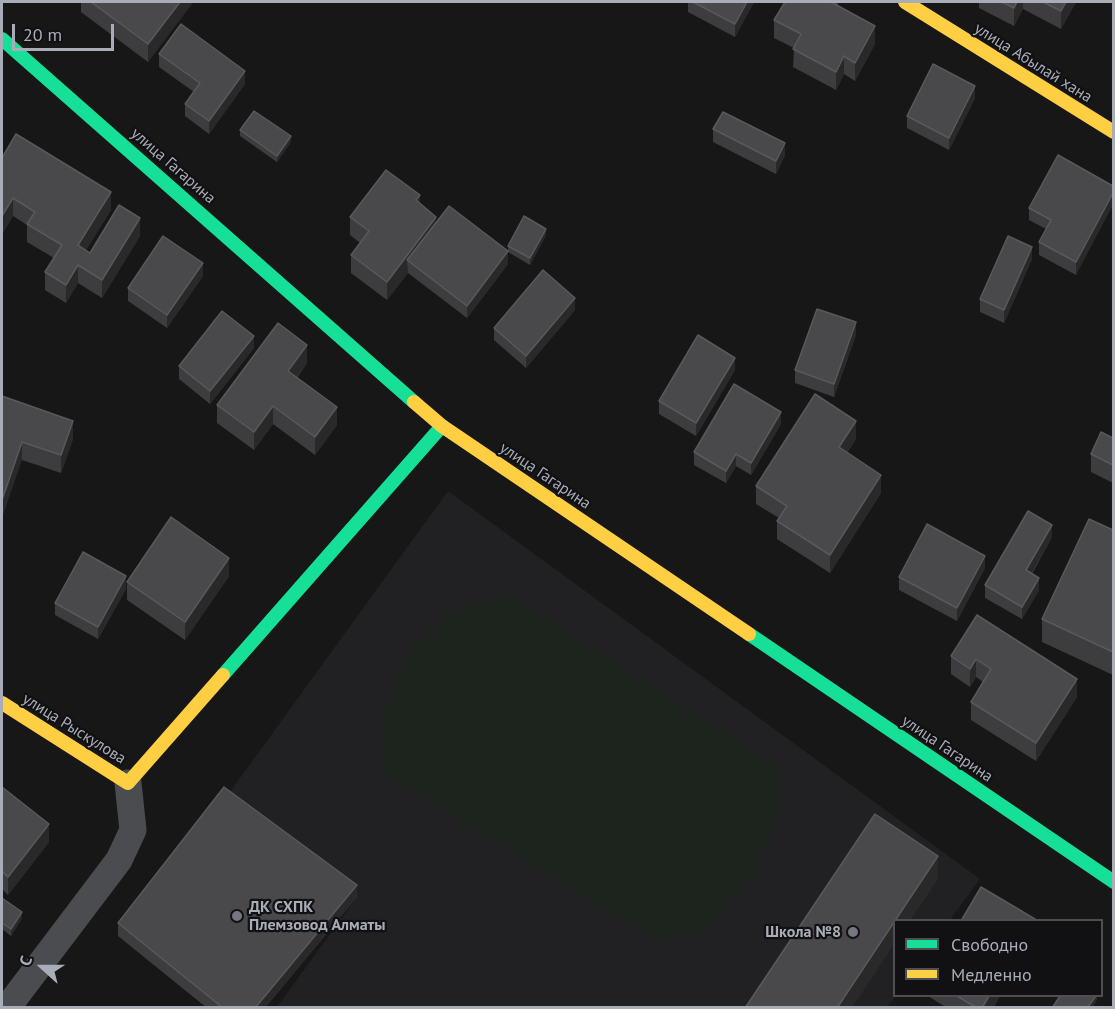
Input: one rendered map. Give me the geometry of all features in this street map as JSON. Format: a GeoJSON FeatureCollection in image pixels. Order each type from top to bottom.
{"type":"FeatureCollection","features":[{"type":"Feature","properties":{"kind":"main road","name":"улица Абылай хана"},"geometry":{"type":"LineString","coordinates":[[905,2],[1113,132]]}},
{"type":"Feature","properties":{"kind":"main road","name":"улица Гагарина"},"geometry":{"type":"LineString","coordinates":[[2,39],[442,426],[1113,882]]}},
{"type":"Feature","properties":{"kind":"main road"},"geometry":{"type":"LineString","coordinates":[[128,783],[442,426]]}},
{"type":"Feature","properties":{"kind":"main road","name":"улица Рыскулова"},"geometry":{"type":"LineString","coordinates":[[2,703],[128,783]]}},
{"type":"Feature","properties":{"kind":"street"},"geometry":{"type":"LineString","coordinates":[[7,1008],[120,860],[133,830],[128,783]]}},
{"type":"Feature","properties":{"kind":"shaded area"},"geometry":{"type":"Polygon","coordinates":[[[448,491],[980,879],[951,919],[893,919],[893,997],[895,997],[887,1007],[277,1007],[357,897],[224,800],[448,491]]]}},
{"type":"Feature","properties":{"kind":"shaded area"},"geometry":{"type":"Polygon","coordinates":[[[505,593],[779,768],[774,827],[749,880],[703,932],[656,941],[384,772],[384,712],[412,648],[454,612],[505,593]]]}},
{"type":"Feature","properties":{"kind":"building"},"geometry":{"type":"Polygon","coordinates":[[[91,2],[180,2],[148,44],[91,2]]]}},
{"type":"Feature","properties":{"kind":"building"},"geometry":{"type":"Polygon","coordinates":[[[693,2],[747,2],[735,24],[693,2]]]}},
{"type":"Feature","properties":{"kind":"building"},"geometry":{"type":"Polygon","coordinates":[[[785,2],[831,2],[875,26],[855,63],[844,56],[836,72],[793,49],[801,34],[774,20],[785,2]]]}},
{"type":"Feature","properties":{"kind":"building"},"geometry":{"type":"Polygon","coordinates":[[[1002,2],[1017,2],[1014,8],[1002,2]]]}},
{"type":"Feature","properties":{"kind":"building"},"geometry":{"type":"Polygon","coordinates":[[[1043,2],[1066,2],[1061,11],[1043,2]]]}},
{"type":"Feature","properties":{"kind":"building"},"geometry":{"type":"Polygon","coordinates":[[[181,24],[245,71],[209,121],[185,104],[200,83],[159,54],[181,24]]]}},
{"type":"Feature","properties":{"kind":"building"},"geometry":{"type":"Polygon","coordinates":[[[933,64],[975,86],[949,138],[907,116],[933,64]]]}},
{"type":"Feature","properties":{"kind":"building"},"geometry":{"type":"Polygon","coordinates":[[[254,111],[291,136],[277,156],[240,130],[254,111]]]}},
{"type":"Feature","properties":{"kind":"building"},"geometry":{"type":"Polygon","coordinates":[[[723,112],[785,143],[776,161],[713,129],[723,112]]]}},
{"type":"Feature","properties":{"kind":"building"},"geometry":{"type":"Polygon","coordinates":[[[16,134],[111,192],[78,245],[90,253],[119,205],[140,218],[102,280],[78,265],[66,285],[45,272],[62,245],[27,224],[35,212],[13,198],[2,216],[2,158],[16,134]]]}},
{"type":"Feature","properties":{"kind":"building"},"geometry":{"type":"Polygon","coordinates":[[[1058,155],[1113,186],[1113,193],[1076,262],[1039,242],[1051,220],[1029,208],[1058,155]]]}},
{"type":"Feature","properties":{"kind":"building"},"geometry":{"type":"Polygon","coordinates":[[[386,170],[420,195],[416,200],[436,217],[387,282],[351,255],[369,231],[350,217],[386,170]]]}},
{"type":"Feature","properties":{"kind":"building"},"geometry":{"type":"Polygon","coordinates":[[[449,206],[508,251],[467,306],[407,260],[449,206]]]}},
{"type":"Feature","properties":{"kind":"building"},"geometry":{"type":"Polygon","coordinates":[[[524,216],[546,229],[530,258],[508,246],[524,216]]]}},
{"type":"Feature","properties":{"kind":"building"},"geometry":{"type":"Polygon","coordinates":[[[163,236],[203,263],[167,315],[128,288],[163,236]]]}},
{"type":"Feature","properties":{"kind":"building"},"geometry":{"type":"Polygon","coordinates":[[[1008,236],[1032,247],[1004,310],[980,299],[1008,236]]]}},
{"type":"Feature","properties":{"kind":"building"},"geometry":{"type":"Polygon","coordinates":[[[543,270],[575,298],[526,356],[494,328],[543,270]]]}},
{"type":"Feature","properties":{"kind":"building"},"geometry":{"type":"Polygon","coordinates":[[[817,309],[856,322],[834,384],[795,370],[817,309]]]}},
{"type":"Feature","properties":{"kind":"building"},"geometry":{"type":"Polygon","coordinates":[[[222,311],[254,336],[210,391],[179,366],[222,311]]]}},
{"type":"Feature","properties":{"kind":"building"},"geometry":{"type":"Polygon","coordinates":[[[278,323],[307,345],[288,371],[337,407],[315,437],[273,406],[254,432],[217,405],[278,323]]]}},
{"type":"Feature","properties":{"kind":"building"},"geometry":{"type":"Polygon","coordinates":[[[698,335],[735,358],[696,423],[659,401],[698,335]]]}},
{"type":"Feature","properties":{"kind":"building"},"geometry":{"type":"Polygon","coordinates":[[[734,384],[781,412],[751,463],[736,454],[726,471],[694,452],[734,384]]]}},
{"type":"Feature","properties":{"kind":"building"},"geometry":{"type":"Polygon","coordinates":[[[815,394],[856,421],[839,447],[881,475],[830,555],[777,521],[787,506],[756,486],[815,394]]]}},
{"type":"Feature","properties":{"kind":"building"},"geometry":{"type":"Polygon","coordinates":[[[2,396],[73,421],[61,455],[22,442],[2,500],[2,396]]]}},
{"type":"Feature","properties":{"kind":"building"},"geometry":{"type":"Polygon","coordinates":[[[1101,432],[1113,438],[1113,465],[1091,454],[1101,432]]]}},
{"type":"Feature","properties":{"kind":"building"},"geometry":{"type":"Polygon","coordinates":[[[1028,511],[1052,525],[1026,570],[1039,578],[1022,607],[985,585],[1028,511]]]}},
{"type":"Feature","properties":{"kind":"building"},"geometry":{"type":"Polygon","coordinates":[[[171,517],[229,558],[185,622],[127,582],[171,517]]]}},
{"type":"Feature","properties":{"kind":"building"},"geometry":{"type":"Polygon","coordinates":[[[1089,519],[1113,530],[1113,652],[1042,619],[1089,519]]]}},
{"type":"Feature","properties":{"kind":"building"},"geometry":{"type":"Polygon","coordinates":[[[927,524],[985,556],[957,608],[899,577],[927,524]]]}},
{"type":"Feature","properties":{"kind":"building"},"geometry":{"type":"Polygon","coordinates":[[[83,552],[126,576],[98,627],[55,603],[83,552]]]}},
{"type":"Feature","properties":{"kind":"building"},"geometry":{"type":"Polygon","coordinates":[[[977,615],[1077,679],[1036,743],[971,702],[991,669],[976,659],[970,669],[951,656],[977,615]]]}},
{"type":"Feature","properties":{"kind":"building"},"geometry":{"type":"Polygon","coordinates":[[[2,787],[49,824],[8,877],[2,871],[2,787]]]}},
{"type":"Feature","properties":{"kind":"building","name":"ДК СХПК Племзовод Алматы"},"geometry":{"type":"Polygon","coordinates":[[[224,787],[357,885],[255,1008],[223,1008],[118,923],[224,787]]]}},
{"type":"Feature","properties":{"kind":"building","name":"Школа №8"},"geometry":{"type":"Polygon","coordinates":[[[875,814],[938,856],[896,919],[893,919],[893,924],[837,1008],[745,1008],[875,814]]]}},
{"type":"Feature","properties":{"kind":"building"},"geometry":{"type":"Polygon","coordinates":[[[981,887],[1035,919],[962,919],[981,887]]]}},
{"type":"Feature","properties":{"kind":"building"},"geometry":{"type":"Polygon","coordinates":[[[2,898],[22,912],[11,929],[2,923],[2,898]]]}},
{"type":"Feature","properties":{"kind":"building"},"geometry":{"type":"Polygon","coordinates":[[[959,997],[988,997],[982,1008],[977,1008],[959,997]]]}},
{"type":"Feature","properties":{"kind":"building"},"geometry":{"type":"Polygon","coordinates":[[[1059,997],[1095,997],[1087,1008],[1052,1008],[1059,997]]]}},
{"type":"Feature","properties":{"kind":"traffic: fast"},"geometry":{"type":"LineString","coordinates":[[2,39],[414,402]]}},
{"type":"Feature","properties":{"kind":"traffic: fast"},"geometry":{"type":"LineString","coordinates":[[223,675],[442,426]]}},
{"type":"Feature","properties":{"kind":"traffic: fast"},"geometry":{"type":"LineString","coordinates":[[749,634],[1114,882]]}},
{"type":"Feature","properties":{"kind":"traffic: slow"},"geometry":{"type":"LineString","coordinates":[[905,2],[1114,132]]}},
{"type":"Feature","properties":{"kind":"traffic: slow"},"geometry":{"type":"LineString","coordinates":[[414,402],[442,426],[749,634]]}},
{"type":"Feature","properties":{"kind":"traffic: slow"},"geometry":{"type":"LineString","coordinates":[[2,703],[128,783],[223,675]]}},
{"type":"Feature","properties":{"kind":"place","name":"ДК СХПК Племзовод Алматы"},"geometry":{"type":"Point","coordinates":[237,916]}},
{"type":"Feature","properties":{"kind":"place","name":"Школа №8"},"geometry":{"type":"Point","coordinates":[853,932]}}]}
